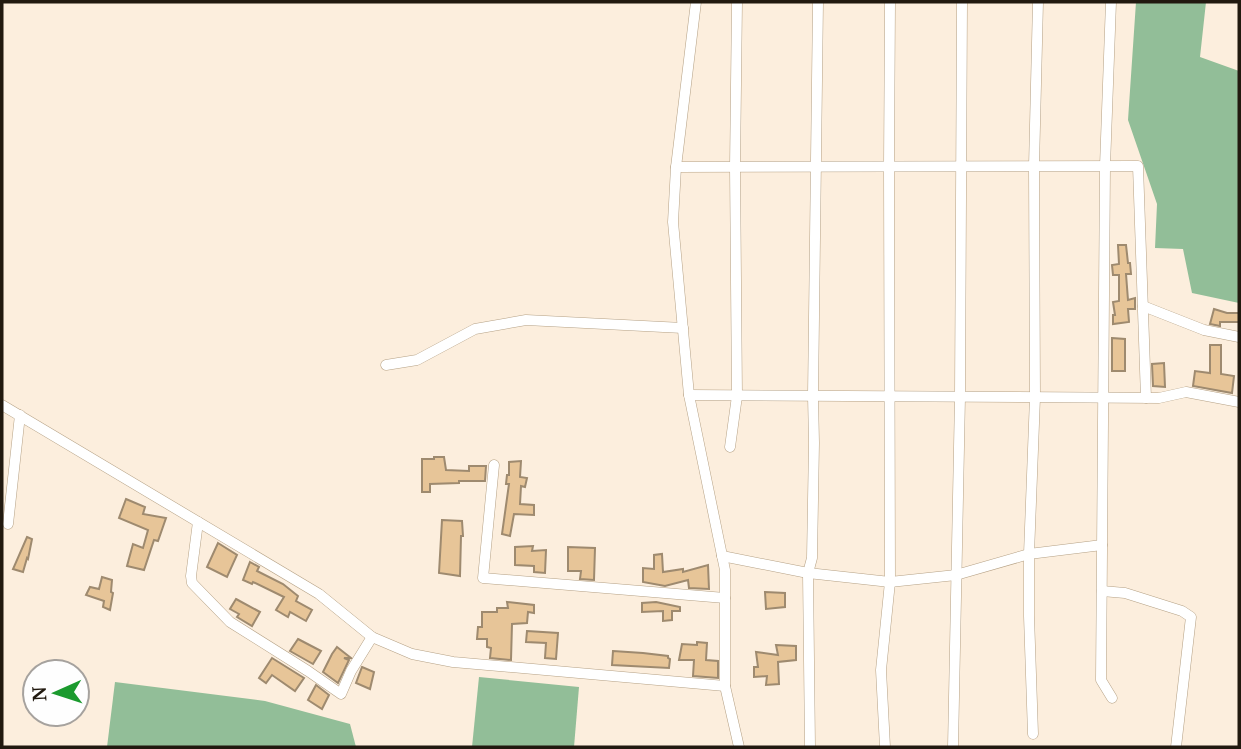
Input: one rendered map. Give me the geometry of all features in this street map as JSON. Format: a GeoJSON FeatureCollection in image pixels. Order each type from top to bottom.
{"type":"FeatureCollection","features":[{"type":"Feature","properties":{"kind":"street"},"geometry":{"type":"LineString","coordinates":[[696,2],[676,167],[673,222],[689,395],[725,570],[725,686],[739,747]]}},
{"type":"Feature","properties":{"kind":"street"},"geometry":{"type":"LineString","coordinates":[[730,447],[737,396],[737,2]]}},
{"type":"Feature","properties":{"kind":"street"},"geometry":{"type":"LineString","coordinates":[[810,747],[808,573],[812,558],[818,2]]}},
{"type":"Feature","properties":{"kind":"street"},"geometry":{"type":"LineString","coordinates":[[885,747],[881,670],[890,582],[890,2]]}},
{"type":"Feature","properties":{"kind":"street"},"geometry":{"type":"LineString","coordinates":[[953,747],[960,397],[962,2]]}},
{"type":"Feature","properties":{"kind":"street"},"geometry":{"type":"LineString","coordinates":[[1033,734],[1029,554],[1035,397],[1034,166],[1038,2]]}},
{"type":"Feature","properties":{"kind":"street"},"geometry":{"type":"LineString","coordinates":[[1111,2],[1105,166],[1101,680],[1112,698]]}},
{"type":"Feature","properties":{"kind":"street"},"geometry":{"type":"LineString","coordinates":[[676,167],[1138,166],[1146,398]]}},
{"type":"Feature","properties":{"kind":"street"},"geometry":{"type":"LineString","coordinates":[[1143,306],[1204,330],[1239,337]]}},
{"type":"Feature","properties":{"kind":"street"},"geometry":{"type":"LineString","coordinates":[[386,365],[417,360],[475,329],[526,320],[682,328]]}},
{"type":"Feature","properties":{"kind":"street"},"geometry":{"type":"LineString","coordinates":[[689,395],[1159,398],[1186,392],[1239,402]]}},
{"type":"Feature","properties":{"kind":"street"},"geometry":{"type":"LineString","coordinates":[[2,405],[319,594],[372,637],[412,653],[453,662],[725,686]]}},
{"type":"Feature","properties":{"kind":"street"},"geometry":{"type":"LineString","coordinates":[[8,524],[20,415]]}},
{"type":"Feature","properties":{"kind":"street"},"geometry":{"type":"LineString","coordinates":[[494,466],[483,578],[725,598]]}},
{"type":"Feature","properties":{"kind":"street"},"geometry":{"type":"LineString","coordinates":[[198,522],[192,583],[230,622],[341,694],[351,671],[372,637]]}},
{"type":"Feature","properties":{"kind":"street"},"geometry":{"type":"LineString","coordinates":[[722,556],[808,573],[890,582],[956,575],[1029,554],[1102,545]]}},
{"type":"Feature","properties":{"kind":"street"},"geometry":{"type":"LineString","coordinates":[[1102,592],[1125,593],[1182,611],[1191,617],[1175,747]]}},
{"type":"Feature","properties":{"kind":"green space"},"geometry":{"type":"Polygon","coordinates":[[[1136,2],[1206,2],[1200,57],[1239,71],[1239,303],[1192,293],[1183,249],[1155,248],[1157,204],[1128,120],[1136,2]]]}},
{"type":"Feature","properties":{"kind":"green space"},"geometry":{"type":"Polygon","coordinates":[[[479,677],[579,687],[574,747],[472,747],[479,677]]]}},
{"type":"Feature","properties":{"kind":"green space"},"geometry":{"type":"Polygon","coordinates":[[[115,682],[265,701],[350,724],[356,747],[107,747],[115,682]]]}},
{"type":"Feature","properties":{"kind":"building"},"geometry":{"type":"Polygon","coordinates":[[[1118,245],[1126,245],[1131,274],[1126,274],[1128,300],[1135,298],[1135,309],[1128,309],[1129,322],[1113,324],[1113,302],[1119,301],[1119,275],[1113,275],[1112,265],[1119,264],[1118,245]]]}},
{"type":"Feature","properties":{"kind":"building"},"geometry":{"type":"Polygon","coordinates":[[[1214,309],[1239,313],[1239,322],[1220,322],[1220,326],[1210,324],[1214,309]]]}},
{"type":"Feature","properties":{"kind":"building"},"geometry":{"type":"Polygon","coordinates":[[[1112,338],[1125,339],[1125,371],[1112,371],[1112,338]]]}},
{"type":"Feature","properties":{"kind":"building"},"geometry":{"type":"Polygon","coordinates":[[[1210,345],[1221,345],[1221,374],[1234,376],[1232,393],[1193,386],[1195,371],[1210,373],[1210,345]]]}},
{"type":"Feature","properties":{"kind":"building"},"geometry":{"type":"Polygon","coordinates":[[[1164,363],[1165,387],[1153,386],[1152,364],[1164,363]]]}},
{"type":"Feature","properties":{"kind":"building"},"geometry":{"type":"Polygon","coordinates":[[[444,457],[446,470],[469,471],[469,466],[486,466],[485,481],[430,484],[430,492],[422,492],[422,459],[444,457]]]}},
{"type":"Feature","properties":{"kind":"building"},"geometry":{"type":"Polygon","coordinates":[[[521,461],[520,477],[527,478],[525,487],[521,486],[520,504],[534,505],[534,515],[514,514],[510,536],[502,534],[509,484],[506,484],[507,475],[509,462],[521,461]]]}},
{"type":"Feature","properties":{"kind":"building"},"geometry":{"type":"Polygon","coordinates":[[[126,499],[145,507],[143,514],[166,518],[158,541],[154,540],[144,570],[127,566],[133,544],[143,548],[148,530],[119,518],[126,499]]]}},
{"type":"Feature","properties":{"kind":"building"},"geometry":{"type":"Polygon","coordinates":[[[442,520],[462,521],[460,576],[439,573],[442,520]]]}},
{"type":"Feature","properties":{"kind":"building"},"geometry":{"type":"Polygon","coordinates":[[[27,537],[32,539],[23,572],[13,569],[27,537]]]}},
{"type":"Feature","properties":{"kind":"building"},"geometry":{"type":"Polygon","coordinates":[[[218,543],[237,555],[227,577],[207,567],[218,543]]]}},
{"type":"Feature","properties":{"kind":"building"},"geometry":{"type":"Polygon","coordinates":[[[533,546],[532,551],[546,550],[545,573],[534,572],[534,566],[515,565],[515,547],[533,546]]]}},
{"type":"Feature","properties":{"kind":"building"},"geometry":{"type":"Polygon","coordinates":[[[568,547],[595,548],[594,580],[580,579],[581,571],[568,571],[568,547]]]}},
{"type":"Feature","properties":{"kind":"building"},"geometry":{"type":"Polygon","coordinates":[[[662,554],[663,572],[683,569],[683,572],[708,565],[709,589],[689,588],[688,580],[665,586],[643,582],[643,568],[654,569],[654,555],[662,554]]]}},
{"type":"Feature","properties":{"kind":"building"},"geometry":{"type":"Polygon","coordinates":[[[250,562],[259,567],[257,571],[283,584],[298,596],[296,601],[312,610],[306,621],[290,612],[288,617],[276,610],[284,597],[243,580],[250,562]]]}},
{"type":"Feature","properties":{"kind":"building"},"geometry":{"type":"Polygon","coordinates":[[[102,577],[112,580],[110,610],[103,607],[104,601],[86,595],[90,587],[99,589],[102,577]]]}},
{"type":"Feature","properties":{"kind":"building"},"geometry":{"type":"Polygon","coordinates":[[[765,592],[785,593],[785,607],[766,609],[765,592]]]}},
{"type":"Feature","properties":{"kind":"building"},"geometry":{"type":"Polygon","coordinates":[[[236,599],[260,612],[252,626],[230,609],[236,599]]]}},
{"type":"Feature","properties":{"kind":"building"},"geometry":{"type":"Polygon","coordinates":[[[507,602],[534,605],[534,613],[528,612],[527,623],[512,624],[511,660],[490,658],[491,648],[487,647],[487,639],[477,639],[478,627],[482,627],[482,612],[497,612],[497,608],[508,608],[507,602]]]}},
{"type":"Feature","properties":{"kind":"building"},"geometry":{"type":"Polygon","coordinates":[[[656,602],[680,607],[680,611],[672,611],[672,620],[663,621],[663,611],[642,612],[642,603],[656,602]]]}},
{"type":"Feature","properties":{"kind":"building"},"geometry":{"type":"Polygon","coordinates":[[[527,631],[558,633],[556,659],[545,658],[546,643],[526,642],[527,631]]]}},
{"type":"Feature","properties":{"kind":"building"},"geometry":{"type":"Polygon","coordinates":[[[298,639],[321,651],[313,664],[290,651],[298,639]]]}},
{"type":"Feature","properties":{"kind":"building"},"geometry":{"type":"Polygon","coordinates":[[[697,642],[707,643],[706,660],[718,661],[718,678],[693,676],[694,660],[679,660],[682,644],[697,645],[697,642]]]}},
{"type":"Feature","properties":{"kind":"building"},"geometry":{"type":"Polygon","coordinates":[[[776,645],[796,646],[796,660],[778,662],[779,684],[766,685],[767,676],[754,677],[754,667],[758,667],[756,652],[778,655],[776,645]]]}},
{"type":"Feature","properties":{"kind":"building"},"geometry":{"type":"Polygon","coordinates":[[[337,647],[351,658],[344,658],[349,660],[338,683],[323,672],[337,647]]]}},
{"type":"Feature","properties":{"kind":"building"},"geometry":{"type":"Polygon","coordinates":[[[613,651],[668,656],[669,668],[612,665],[613,651]]]}},
{"type":"Feature","properties":{"kind":"building"},"geometry":{"type":"Polygon","coordinates":[[[272,658],[304,678],[295,691],[272,675],[266,683],[259,678],[272,658]]]}},
{"type":"Feature","properties":{"kind":"building"},"geometry":{"type":"Polygon","coordinates":[[[362,667],[374,672],[370,689],[356,683],[362,667]]]}},
{"type":"Feature","properties":{"kind":"building"},"geometry":{"type":"Polygon","coordinates":[[[316,685],[329,695],[322,709],[308,700],[316,685]]]}}]}
